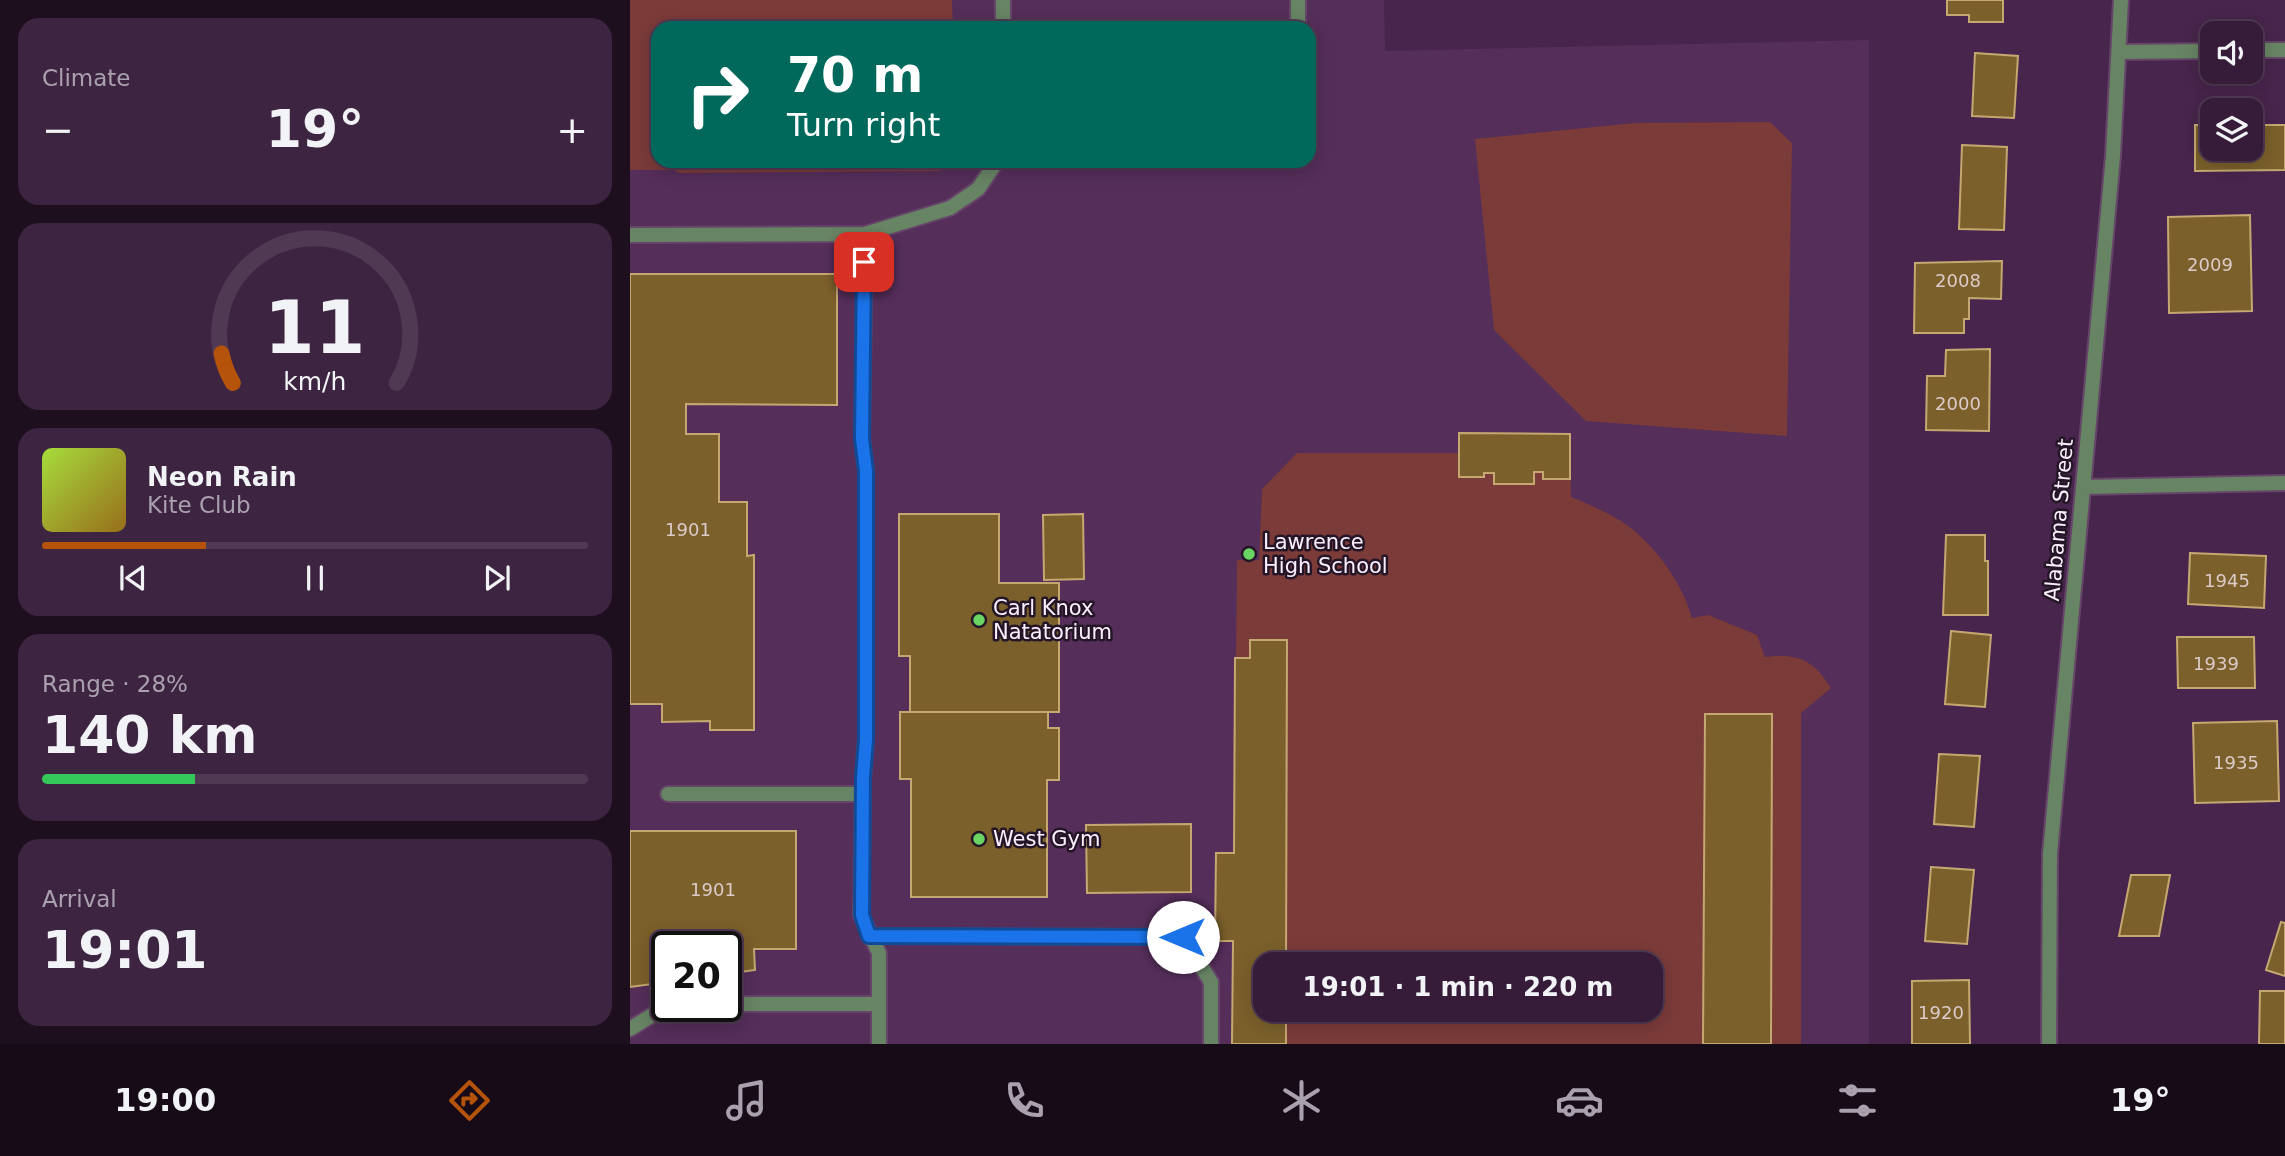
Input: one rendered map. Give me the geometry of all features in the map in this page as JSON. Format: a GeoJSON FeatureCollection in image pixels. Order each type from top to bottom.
{"type":"FeatureCollection","features":[{"type":"Feature","properties":{"kind":"street"},"geometry":{"type":"LineString","coordinates":[[1003,0],[1003,21]]}},
{"type":"Feature","properties":{"kind":"street"},"geometry":{"type":"LineString","coordinates":[[1298,0],[1298,21]]}},
{"type":"Feature","properties":{"kind":"street","name":"Alabama Street"},"geometry":{"type":"LineString","coordinates":[[2049,1044],[2050,854],[2113,156],[2121,0]]}},
{"type":"Feature","properties":{"kind":"street"},"geometry":{"type":"LineString","coordinates":[[2263,50],[2285,50]]}},
{"type":"Feature","properties":{"kind":"street"},"geometry":{"type":"LineString","coordinates":[[2119,52],[2200,51]]}},
{"type":"Feature","properties":{"kind":"street"},"geometry":{"type":"LineString","coordinates":[[630,234],[865,234],[950,208],[978,189],[992,168]]}},
{"type":"Feature","properties":{"kind":"street"},"geometry":{"type":"LineString","coordinates":[[865,234],[862,439],[866,471],[866,740],[862,794],[862,915],[869,936],[879,953],[878,1044]]}},
{"type":"Feature","properties":{"kind":"street"},"geometry":{"type":"LineString","coordinates":[[2083,487],[2285,483]]}},
{"type":"Feature","properties":{"kind":"street"},"geometry":{"type":"LineString","coordinates":[[668,794],[862,794]]}},
{"type":"Feature","properties":{"kind":"street"},"geometry":{"type":"LineString","coordinates":[[869,936],[1183,937],[1211,982],[1211,1044]]}},
{"type":"Feature","properties":{"kind":"street"},"geometry":{"type":"LineString","coordinates":[[742,1004],[879,1004]]}},
{"type":"Feature","properties":{"kind":"street"},"geometry":{"type":"LineString","coordinates":[[630,1029],[651,1016]]}},
{"type":"Feature","properties":{"kind":"shaded area","name":"Lawrence High School"},"geometry":{"type":"Polygon","coordinates":[[[630,0],[1384,0],[1385,51],[1869,40],[1869,1044],[630,1044],[630,0]]]}},
{"type":"Feature","properties":{"kind":"shaded area"},"geometry":{"type":"Polygon","coordinates":[[[630,0],[952,0],[953,21],[651,21],[651,168],[942,168],[940,171],[680,173],[673,170],[630,170],[630,0]]]}},
{"type":"Feature","properties":{"kind":"shaded area"},"geometry":{"type":"Polygon","coordinates":[[[1770,122],[1792,143],[1787,436],[1586,421],[1494,330],[1475,139],[1635,123],[1770,122]]]}},
{"type":"Feature","properties":{"kind":"shaded area"},"geometry":{"type":"Polygon","coordinates":[[[1459,433],[1570,434],[1571,497],[1615,517],[1644,539],[1673,576],[1692,618],[1708,615],[1757,635],[1765,657],[1796,657],[1818,670],[1831,688],[1801,713],[1801,1044],[1232,1044],[1233,942],[1215,941],[1216,853],[1234,853],[1237,560],[1259,560],[1262,489],[1297,453],[1459,453],[1459,433]]]}},
{"type":"Feature","properties":{"kind":"building"},"geometry":{"type":"Polygon","coordinates":[[[1947,0],[2003,0],[2003,22],[1969,22],[1969,15],[1947,15],[1947,0]]]}},
{"type":"Feature","properties":{"kind":"building"},"geometry":{"type":"Polygon","coordinates":[[[1975,53],[2018,56],[2014,118],[1972,116],[1975,53]]]}},
{"type":"Feature","properties":{"kind":"building"},"geometry":{"type":"Polygon","coordinates":[[[2195,125],[2200,125],[2200,161],[2263,161],[2263,125],[2285,125],[2285,170],[2195,171],[2195,125]]]}},
{"type":"Feature","properties":{"kind":"building"},"geometry":{"type":"Polygon","coordinates":[[[1962,145],[2007,147],[2004,230],[1959,229],[1962,145]]]}},
{"type":"Feature","properties":{"kind":"building"},"geometry":{"type":"Polygon","coordinates":[[[2250,215],[2252,311],[2169,313],[2168,217],[2250,215]]]}},
{"type":"Feature","properties":{"kind":"building"},"geometry":{"type":"Polygon","coordinates":[[[2002,261],[2001,299],[1969,298],[1969,319],[1964,319],[1964,333],[1914,333],[1915,263],[2002,261]]]}},
{"type":"Feature","properties":{"kind":"building"},"geometry":{"type":"Polygon","coordinates":[[[630,274],[837,274],[837,405],[686,404],[686,434],[719,434],[719,502],[747,502],[747,556],[754,555],[754,730],[710,730],[710,721],[662,722],[662,704],[630,704],[630,274]]]}},
{"type":"Feature","properties":{"kind":"building"},"geometry":{"type":"Polygon","coordinates":[[[1990,349],[1989,431],[1926,430],[1927,376],[1945,376],[1946,350],[1990,349]]]}},
{"type":"Feature","properties":{"kind":"building"},"geometry":{"type":"Polygon","coordinates":[[[1459,433],[1570,434],[1570,479],[1543,479],[1543,472],[1534,472],[1534,484],[1494,484],[1494,473],[1484,473],[1484,477],[1459,477],[1459,433]]]}},
{"type":"Feature","properties":{"kind":"building","name":"Carl Knox Natatorium"},"geometry":{"type":"Polygon","coordinates":[[[899,514],[999,514],[999,583],[1059,583],[1059,712],[910,712],[910,656],[899,656],[899,514]]]}},
{"type":"Feature","properties":{"kind":"building"},"geometry":{"type":"Polygon","coordinates":[[[1083,514],[1084,579],[1044,580],[1043,515],[1083,514]]]}},
{"type":"Feature","properties":{"kind":"building"},"geometry":{"type":"Polygon","coordinates":[[[1946,535],[1985,535],[1988,615],[1943,615],[1946,535]]]}},
{"type":"Feature","properties":{"kind":"building"},"geometry":{"type":"Polygon","coordinates":[[[2190,553],[2266,556],[2264,608],[2188,604],[2190,553]]]}},
{"type":"Feature","properties":{"kind":"building"},"geometry":{"type":"Polygon","coordinates":[[[1951,631],[1991,635],[1985,707],[1945,704],[1951,631]]]}},
{"type":"Feature","properties":{"kind":"building"},"geometry":{"type":"Polygon","coordinates":[[[2177,637],[2254,637],[2255,688],[2178,688],[2177,637]]]}},
{"type":"Feature","properties":{"kind":"building"},"geometry":{"type":"Polygon","coordinates":[[[1250,640],[1287,640],[1286,952],[1253,952],[1253,1022],[1286,1022],[1286,1044],[1232,1044],[1233,941],[1215,941],[1216,853],[1234,853],[1235,658],[1250,658],[1250,640]]]}},
{"type":"Feature","properties":{"kind":"building","name":"West Gym"},"geometry":{"type":"Polygon","coordinates":[[[900,712],[1048,712],[1048,728],[1059,728],[1059,780],[1047,780],[1047,897],[911,897],[911,779],[900,779],[900,712]]]}},
{"type":"Feature","properties":{"kind":"building"},"geometry":{"type":"Polygon","coordinates":[[[1705,714],[1772,714],[1771,1044],[1703,1044],[1705,714]]]}},
{"type":"Feature","properties":{"kind":"building"},"geometry":{"type":"Polygon","coordinates":[[[2277,721],[2279,801],[2195,803],[2193,723],[2277,721]]]}},
{"type":"Feature","properties":{"kind":"building"},"geometry":{"type":"Polygon","coordinates":[[[1939,754],[1980,756],[1974,827],[1934,824],[1939,754]]]}},
{"type":"Feature","properties":{"kind":"building"},"geometry":{"type":"Polygon","coordinates":[[[1191,824],[1191,892],[1087,893],[1086,825],[1191,824]]]}},
{"type":"Feature","properties":{"kind":"building"},"geometry":{"type":"Polygon","coordinates":[[[630,831],[796,831],[796,949],[754,949],[755,970],[742,972],[742,931],[651,931],[651,984],[630,987],[630,831]]]}},
{"type":"Feature","properties":{"kind":"building"},"geometry":{"type":"Polygon","coordinates":[[[1931,867],[1974,870],[1967,944],[1925,941],[1931,867]]]}},
{"type":"Feature","properties":{"kind":"building"},"geometry":{"type":"Polygon","coordinates":[[[2131,875],[2170,875],[2159,936],[2119,936],[2131,875]]]}},
{"type":"Feature","properties":{"kind":"building"},"geometry":{"type":"Polygon","coordinates":[[[2281,922],[2285,923],[2285,976],[2266,970],[2281,922]]]}},
{"type":"Feature","properties":{"kind":"building"},"geometry":{"type":"Polygon","coordinates":[[[1969,980],[1970,1044],[1912,1044],[1912,981],[1969,980]]]}},
{"type":"Feature","properties":{"kind":"building"},"geometry":{"type":"Polygon","coordinates":[[[2260,991],[2285,991],[2285,1044],[2259,1044],[2260,991]]]}},
{"type":"Feature","properties":{"kind":"place","name":"Lawrence High School"},"geometry":{"type":"Point","coordinates":[1249,554]}},
{"type":"Feature","properties":{"kind":"place","name":"Carl Knox Natatorium"},"geometry":{"type":"Point","coordinates":[979,620]}},
{"type":"Feature","properties":{"kind":"place","name":"West Gym"},"geometry":{"type":"Point","coordinates":[979,839]}},
{"type":"Feature","properties":{"kind":"route"},"geometry":{"type":"LineString","coordinates":[[864,262],[862,439],[866,471],[866,740],[863,777],[862,915],[869,936],[1183,937]]}}]}
